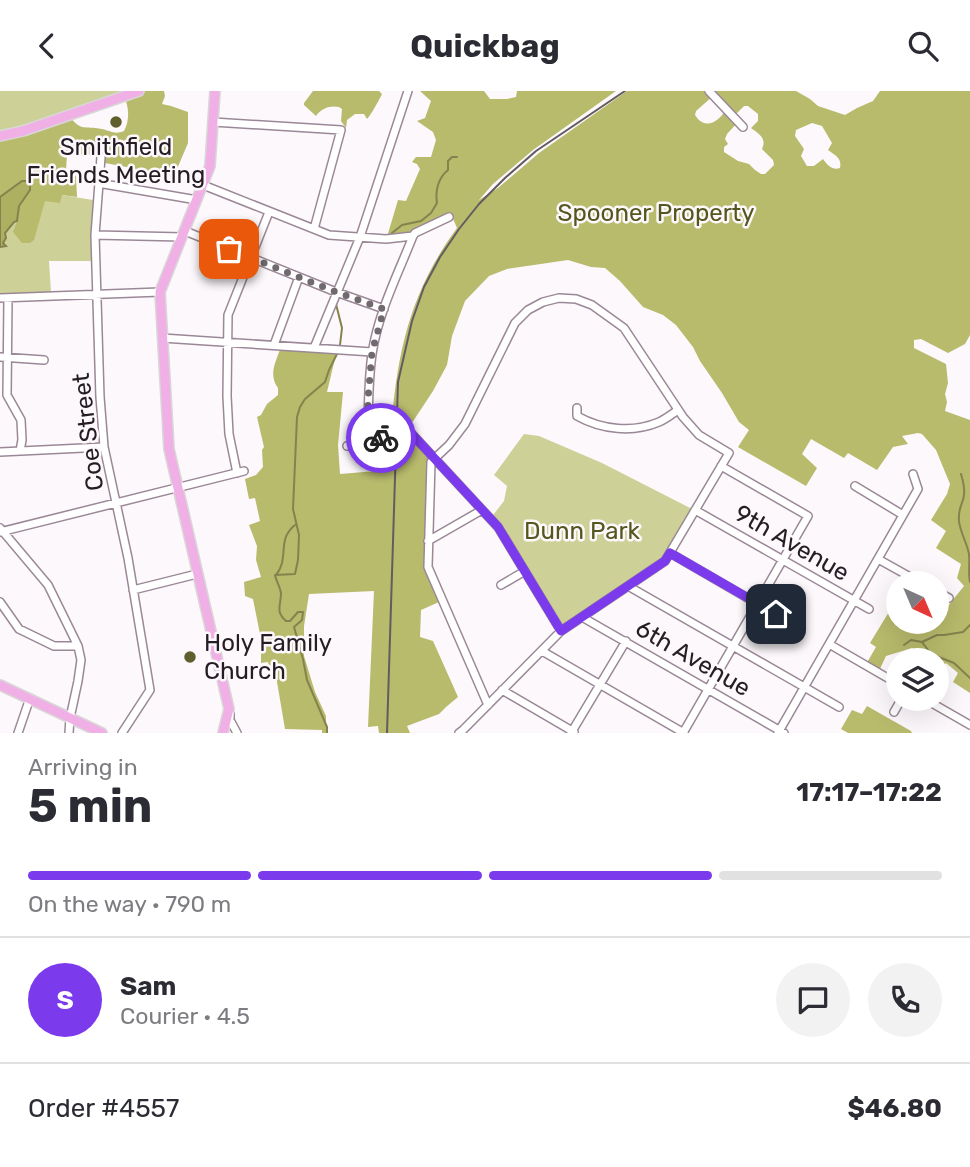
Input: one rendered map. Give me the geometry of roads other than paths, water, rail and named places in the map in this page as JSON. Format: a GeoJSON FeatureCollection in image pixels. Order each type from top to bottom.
{"type":"FeatureCollection","features":[{"type":"Feature","properties":{"kind":"main road"},"geometry":{"type":"LineString","coordinates":[[0,136],[23,131],[139,91]]}},
{"type":"Feature","properties":{"kind":"main road"},"geometry":{"type":"LineString","coordinates":[[215,91],[210,166],[160,292],[169,449],[229,709],[223,733]]}},
{"type":"Feature","properties":{"kind":"main road"},"geometry":{"type":"LineString","coordinates":[[0,685],[102,733]]}},
{"type":"Feature","properties":{"kind":"street"},"geometry":{"type":"LineString","coordinates":[[314,348],[360,237],[408,91]]}},
{"type":"Feature","properties":{"kind":"street"},"geometry":{"type":"LineString","coordinates":[[709,91],[743,127]]}},
{"type":"Feature","properties":{"kind":"street"},"geometry":{"type":"LineString","coordinates":[[213,121],[341,130],[314,229]]}},
{"type":"Feature","properties":{"kind":"street","name":"Coe Street"},"geometry":{"type":"LineString","coordinates":[[101,157],[95,235],[104,447],[123,532],[150,689],[122,733]]}},
{"type":"Feature","properties":{"kind":"street"},"geometry":{"type":"LineString","coordinates":[[98,183],[197,200]]}},
{"type":"Feature","properties":{"kind":"street"},"geometry":{"type":"LineString","coordinates":[[203,185],[329,235],[386,239],[413,236]]}},
{"type":"Feature","properties":{"kind":"street"},"geometry":{"type":"LineString","coordinates":[[69,733],[80,671],[78,646],[48,585],[1,530],[240,472],[229,434],[228,315],[270,212]]}},
{"type":"Feature","properties":{"kind":"street"},"geometry":{"type":"LineString","coordinates":[[368,441],[372,352],[384,309],[415,233],[449,217]]}},
{"type":"Feature","properties":{"kind":"street"},"geometry":{"type":"LineString","coordinates":[[95,235],[184,234],[384,309]]}},
{"type":"Feature","properties":{"kind":"street"},"geometry":{"type":"LineString","coordinates":[[274,345],[299,277]]}},
{"type":"Feature","properties":{"kind":"street"},"geometry":{"type":"LineString","coordinates":[[20,451],[21,420],[7,395],[4,298],[160,292]]}},
{"type":"Feature","properties":{"kind":"street"},"geometry":{"type":"LineString","coordinates":[[463,732],[561,631],[665,561],[729,453],[699,435],[678,410],[624,328],[592,305],[576,299],[559,298],[543,302],[528,310],[515,323],[465,424],[431,462],[428,567],[488,705]]}},
{"type":"Feature","properties":{"kind":"street"},"geometry":{"type":"LineString","coordinates":[[162,338],[372,352]]}},
{"type":"Feature","properties":{"kind":"street"},"geometry":{"type":"LineString","coordinates":[[4,358],[44,360]]}},
{"type":"Feature","properties":{"kind":"street"},"geometry":{"type":"LineString","coordinates":[[577,408],[577,416],[588,423],[623,429],[660,422],[678,410]]}},
{"type":"Feature","properties":{"kind":"street"},"geometry":{"type":"LineString","coordinates":[[347,446],[410,432],[498,527],[561,631]]}},
{"type":"Feature","properties":{"kind":"street"},"geometry":{"type":"LineString","coordinates":[[0,452],[104,447]]}},
{"type":"Feature","properties":{"kind":"street"},"geometry":{"type":"LineString","coordinates":[[542,651],[684,733],[808,516],[721,467]]}},
{"type":"Feature","properties":{"kind":"street"},"geometry":{"type":"LineString","coordinates":[[780,732],[918,489],[913,474]]}},
{"type":"Feature","properties":{"kind":"street"},"geometry":{"type":"LineString","coordinates":[[855,487],[903,515]]}},
{"type":"Feature","properties":{"kind":"street"},"geometry":{"type":"LineString","coordinates":[[428,541],[482,510]]}},
{"type":"Feature","properties":{"kind":"street","name":"9th Avenue"},"geometry":{"type":"LineString","coordinates":[[695,510],[869,609]]}},
{"type":"Feature","properties":{"kind":"street"},"geometry":{"type":"LineString","coordinates":[[670,553],[794,625]]}},
{"type":"Feature","properties":{"kind":"street"},"geometry":{"type":"LineString","coordinates":[[878,559],[900,571]]}},
{"type":"Feature","properties":{"kind":"street"},"geometry":{"type":"LineString","coordinates":[[501,585],[525,571]]}},
{"type":"Feature","properties":{"kind":"street"},"geometry":{"type":"LineString","coordinates":[[133,590],[197,574]]}},
{"type":"Feature","properties":{"kind":"street"},"geometry":{"type":"LineString","coordinates":[[628,586],[839,708]]}},
{"type":"Feature","properties":{"kind":"street"},"geometry":{"type":"LineString","coordinates":[[0,602],[19,629],[54,646],[78,646]]}},
{"type":"Feature","properties":{"kind":"street","name":"6th Avenue"},"geometry":{"type":"LineString","coordinates":[[582,617],[780,732]]}},
{"type":"Feature","properties":{"kind":"street"},"geometry":{"type":"LineString","coordinates":[[502,690],[573,732],[626,641]]}},
{"type":"Feature","properties":{"kind":"street"},"geometry":{"type":"LineString","coordinates":[[829,644],[886,677]]}},
{"type":"Feature","properties":{"kind":"street"},"geometry":{"type":"LineString","coordinates":[[18,733],[30,698]]}},
{"type":"Feature","properties":{"kind":"street"},"geometry":{"type":"LineString","coordinates":[[229,709],[230,720],[237,733]]}},
{"type":"Feature","properties":{"kind":"street"},"geometry":{"type":"LineString","coordinates":[[946,711],[970,725]]}},
{"type":"Feature","properties":{"kind":"waterway"},"geometry":{"type":"LineString","coordinates":[[392,233],[402,225],[421,221],[431,213],[437,203],[440,181],[448,170],[448,161],[457,157]]}},
{"type":"Feature","properties":{"kind":"waterway"},"geometry":{"type":"LineString","coordinates":[[336,304],[342,328],[340,345]]}},
{"type":"Feature","properties":{"kind":"waterway"},"geometry":{"type":"LineString","coordinates":[[327,733],[327,727],[307,680],[294,627],[302,620],[303,612],[298,612],[290,621],[286,621],[279,608],[281,593],[275,575],[295,574],[298,560],[299,535],[293,509],[297,417],[305,399],[325,382],[337,354]]}},
{"type":"Feature","properties":{"kind":"waterway"},"geometry":{"type":"LineString","coordinates":[[961,474],[964,497],[959,521],[969,554],[970,582]]}},
{"type":"Feature","properties":{"kind":"waterway"},"geometry":{"type":"LineString","coordinates":[[276,575],[282,562],[286,537],[295,525]]}},
{"type":"Feature","properties":{"kind":"waterway"},"geometry":{"type":"LineString","coordinates":[[904,645],[911,640],[922,642],[937,635],[963,632],[970,625]]}},
{"type":"Feature","properties":{"kind":"waterway"},"geometry":{"type":"LineString","coordinates":[[922,642],[931,654],[954,663],[970,678]]}},
{"type":"Feature","properties":{"kind":"railway"},"geometry":{"type":"LineString","coordinates":[[387,733],[398,382],[412,321],[424,287],[459,229],[505,178],[536,151],[625,91]]}},
{"type":"Feature","properties":{"kind":"place","name":"Smithfield Friends Meeting"},"geometry":{"type":"Point","coordinates":[116,122]}},
{"type":"Feature","properties":{"kind":"place","name":"Holy Family Church"},"geometry":{"type":"Point","coordinates":[190,657]}},
{"type":"Feature","properties":{"kind":"park label","name":"Spooner Property"},"geometry":{"type":"Point","coordinates":[656,213]}},
{"type":"Feature","properties":{"kind":"park label","name":"Dunn Park"},"geometry":{"type":"Point","coordinates":[582,531]}}]}
